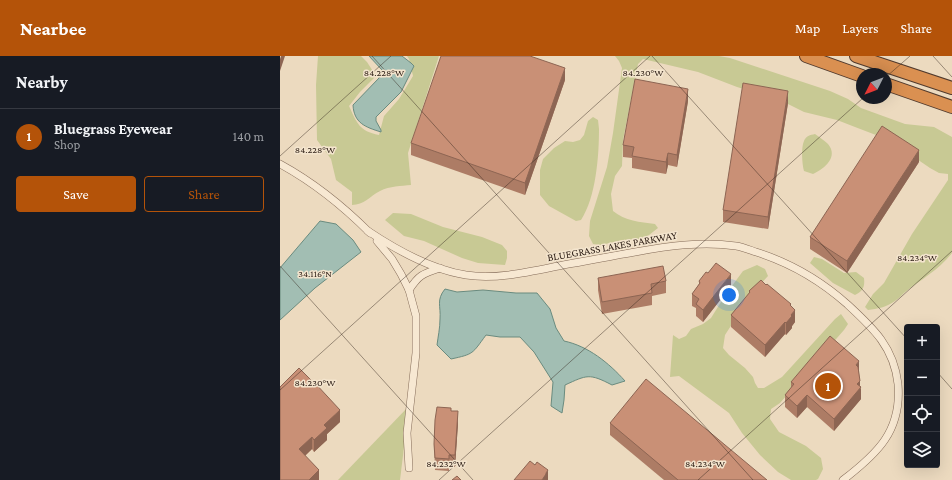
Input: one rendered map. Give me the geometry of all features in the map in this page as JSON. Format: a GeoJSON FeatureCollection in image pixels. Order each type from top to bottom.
{"type":"FeatureCollection","features":[{"type":"Feature","properties":{"kind":"highway"},"geometry":{"type":"LineString","coordinates":[[806,56],[856,74]]}},
{"type":"Feature","properties":{"kind":"highway"},"geometry":{"type":"LineString","coordinates":[[856,56],[952,88]]}},
{"type":"Feature","properties":{"kind":"highway"},"geometry":{"type":"LineString","coordinates":[[892,86],[952,107]]}},
{"type":"Feature","properties":{"kind":"street","name":"BLUEGRASS LAKES PARKWAY"},"geometry":{"type":"LineString","coordinates":[[280,164],[315,186],[368,231],[392,259],[409,290],[416,316],[416,353],[407,433],[409,468]]}},
{"type":"Feature","properties":{"kind":"street","name":"BLUEGRASS LAKES PARKWAY"},"geometry":{"type":"LineString","coordinates":[[368,231],[394,248],[440,268],[467,276],[519,274],[668,246],[716,244],[737,246],[776,258],[799,269],[839,297],[873,328],[886,346],[896,371],[898,387],[897,402],[895,417],[888,435],[881,447],[872,457],[843,480]]}},
{"type":"Feature","properties":{"kind":"street"},"geometry":{"type":"LineString","coordinates":[[409,290],[417,278],[421,275],[440,268]]}},
{"type":"Feature","properties":{"kind":"green space"},"geometry":{"type":"Polygon","coordinates":[[[318,56],[361,56],[367,62],[376,76],[349,106],[354,117],[363,129],[379,135],[384,116],[399,99],[413,76],[407,56],[439,56],[408,153],[411,185],[396,186],[384,189],[360,204],[352,205],[352,192],[336,180],[331,159],[317,140],[316,85],[318,56]]]}},
{"type":"Feature","properties":{"kind":"green space"},"geometry":{"type":"Polygon","coordinates":[[[615,56],[719,56],[730,58],[830,91],[848,99],[861,108],[905,124],[934,127],[952,137],[952,253],[935,270],[895,301],[889,305],[868,310],[865,307],[873,294],[884,283],[912,234],[948,180],[948,174],[939,173],[930,168],[889,140],[837,120],[804,112],[780,100],[737,87],[698,72],[643,59],[638,64],[623,140],[622,166],[615,176],[611,194],[613,211],[628,219],[655,224],[658,228],[649,235],[639,239],[622,240],[601,245],[593,244],[589,236],[590,221],[607,167],[622,68],[615,56]]]}},
{"type":"Feature","properties":{"kind":"green space"},"geometry":{"type":"Polygon","coordinates":[[[593,117],[598,120],[599,129],[596,176],[586,211],[581,220],[576,221],[549,206],[540,195],[540,170],[543,159],[554,148],[565,141],[573,142],[580,140],[584,135],[588,121],[593,117]]]}},
{"type":"Feature","properties":{"kind":"green space"},"geometry":{"type":"Polygon","coordinates":[[[815,134],[828,144],[832,153],[829,162],[822,169],[813,174],[804,171],[802,151],[805,139],[808,136],[815,134]]]}},
{"type":"Feature","properties":{"kind":"green space"},"geometry":{"type":"Polygon","coordinates":[[[393,213],[411,214],[443,227],[482,237],[502,245],[507,251],[505,265],[478,263],[462,258],[424,241],[404,236],[385,220],[393,213]]]}},
{"type":"Feature","properties":{"kind":"green space"},"geometry":{"type":"Polygon","coordinates":[[[814,257],[822,259],[844,273],[856,272],[864,278],[863,288],[855,295],[833,283],[810,263],[814,257]]]}},
{"type":"Feature","properties":{"kind":"green space"},"geometry":{"type":"Polygon","coordinates":[[[757,265],[765,269],[768,276],[752,293],[725,335],[723,348],[753,377],[758,388],[764,388],[782,377],[841,314],[848,324],[780,403],[771,409],[770,419],[779,432],[806,446],[821,458],[823,469],[816,480],[791,480],[778,472],[760,455],[742,433],[729,413],[679,376],[670,377],[673,335],[679,339],[686,336],[691,329],[703,324],[711,318],[743,271],[757,265]]]}},
{"type":"Feature","properties":{"kind":"green space"},"geometry":{"type":"Polygon","coordinates":[[[409,406],[400,480],[338,480],[409,406]]]}},
{"type":"Feature","properties":{"kind":"shaded area"},"geometry":{"type":"Polygon","coordinates":[[[369,56],[402,56],[414,66],[401,92],[376,117],[376,121],[381,132],[361,123],[356,116],[353,105],[379,78],[382,70],[369,56]]]}},
{"type":"Feature","properties":{"kind":"shaded area"},"geometry":{"type":"Polygon","coordinates":[[[320,221],[336,224],[353,240],[361,252],[315,288],[280,320],[280,268],[320,221]]]}},
{"type":"Feature","properties":{"kind":"shaded area"},"geometry":{"type":"Polygon","coordinates":[[[445,289],[457,292],[483,290],[537,293],[550,309],[556,328],[564,341],[573,343],[598,356],[625,381],[612,385],[593,377],[583,377],[565,385],[562,413],[551,406],[553,382],[534,352],[520,337],[486,335],[475,350],[464,356],[451,359],[437,345],[440,322],[440,300],[445,289]]]}},
{"type":"Feature","properties":{"kind":"building"},"geometry":{"type":"Polygon","coordinates":[[[441,56],[530,56],[565,68],[525,183],[411,143],[441,56]]]}},
{"type":"Feature","properties":{"kind":"building"},"geometry":{"type":"Polygon","coordinates":[[[635,79],[688,89],[677,155],[668,153],[666,162],[632,156],[634,147],[623,145],[635,79]]]}},
{"type":"Feature","properties":{"kind":"building"},"geometry":{"type":"Polygon","coordinates":[[[743,83],[788,91],[768,217],[723,210],[743,83]]]}},
{"type":"Feature","properties":{"kind":"building"},"geometry":{"type":"Polygon","coordinates":[[[882,126],[919,150],[847,261],[810,237],[882,126]]]}},
{"type":"Feature","properties":{"kind":"building"},"geometry":{"type":"Polygon","coordinates":[[[716,263],[731,274],[703,310],[696,304],[699,299],[692,294],[700,283],[699,281],[716,263]]]}},
{"type":"Feature","properties":{"kind":"building"},"geometry":{"type":"Polygon","coordinates":[[[663,266],[666,281],[651,284],[652,293],[602,302],[598,278],[663,266]]]}},
{"type":"Feature","properties":{"kind":"building"},"geometry":{"type":"Polygon","coordinates":[[[761,280],[791,304],[790,305],[795,310],[786,323],[785,322],[765,345],[731,315],[750,292],[749,291],[761,280]]]}},
{"type":"Feature","properties":{"kind":"building"},"geometry":{"type":"Polygon","coordinates":[[[830,336],[859,361],[856,365],[858,367],[860,381],[857,384],[861,387],[834,419],[807,395],[797,406],[785,395],[794,384],[791,382],[830,336]]]}},
{"type":"Feature","properties":{"kind":"building"},"geometry":{"type":"Polygon","coordinates":[[[299,368],[340,410],[324,425],[327,428],[314,440],[312,437],[299,449],[319,470],[309,480],[280,480],[280,387],[299,368]]]}},
{"type":"Feature","properties":{"kind":"building"},"geometry":{"type":"Polygon","coordinates":[[[646,379],[767,480],[678,480],[610,423],[646,379]]]}},
{"type":"Feature","properties":{"kind":"building"},"geometry":{"type":"Polygon","coordinates":[[[437,407],[451,408],[451,411],[458,411],[455,455],[449,455],[449,459],[435,458],[434,444],[437,407]]]}},
{"type":"Feature","properties":{"kind":"building"},"geometry":{"type":"Polygon","coordinates":[[[530,461],[535,465],[537,462],[548,470],[542,480],[514,480],[530,461]]]}},
{"type":"Feature","properties":{"kind":"building"},"geometry":{"type":"Polygon","coordinates":[[[457,476],[461,480],[452,480],[457,476]]]}},
{"type":"Feature","properties":{"kind":"place","name":"Bluegrass Eyewear"},"geometry":{"type":"Point","coordinates":[828,386]}}]}
